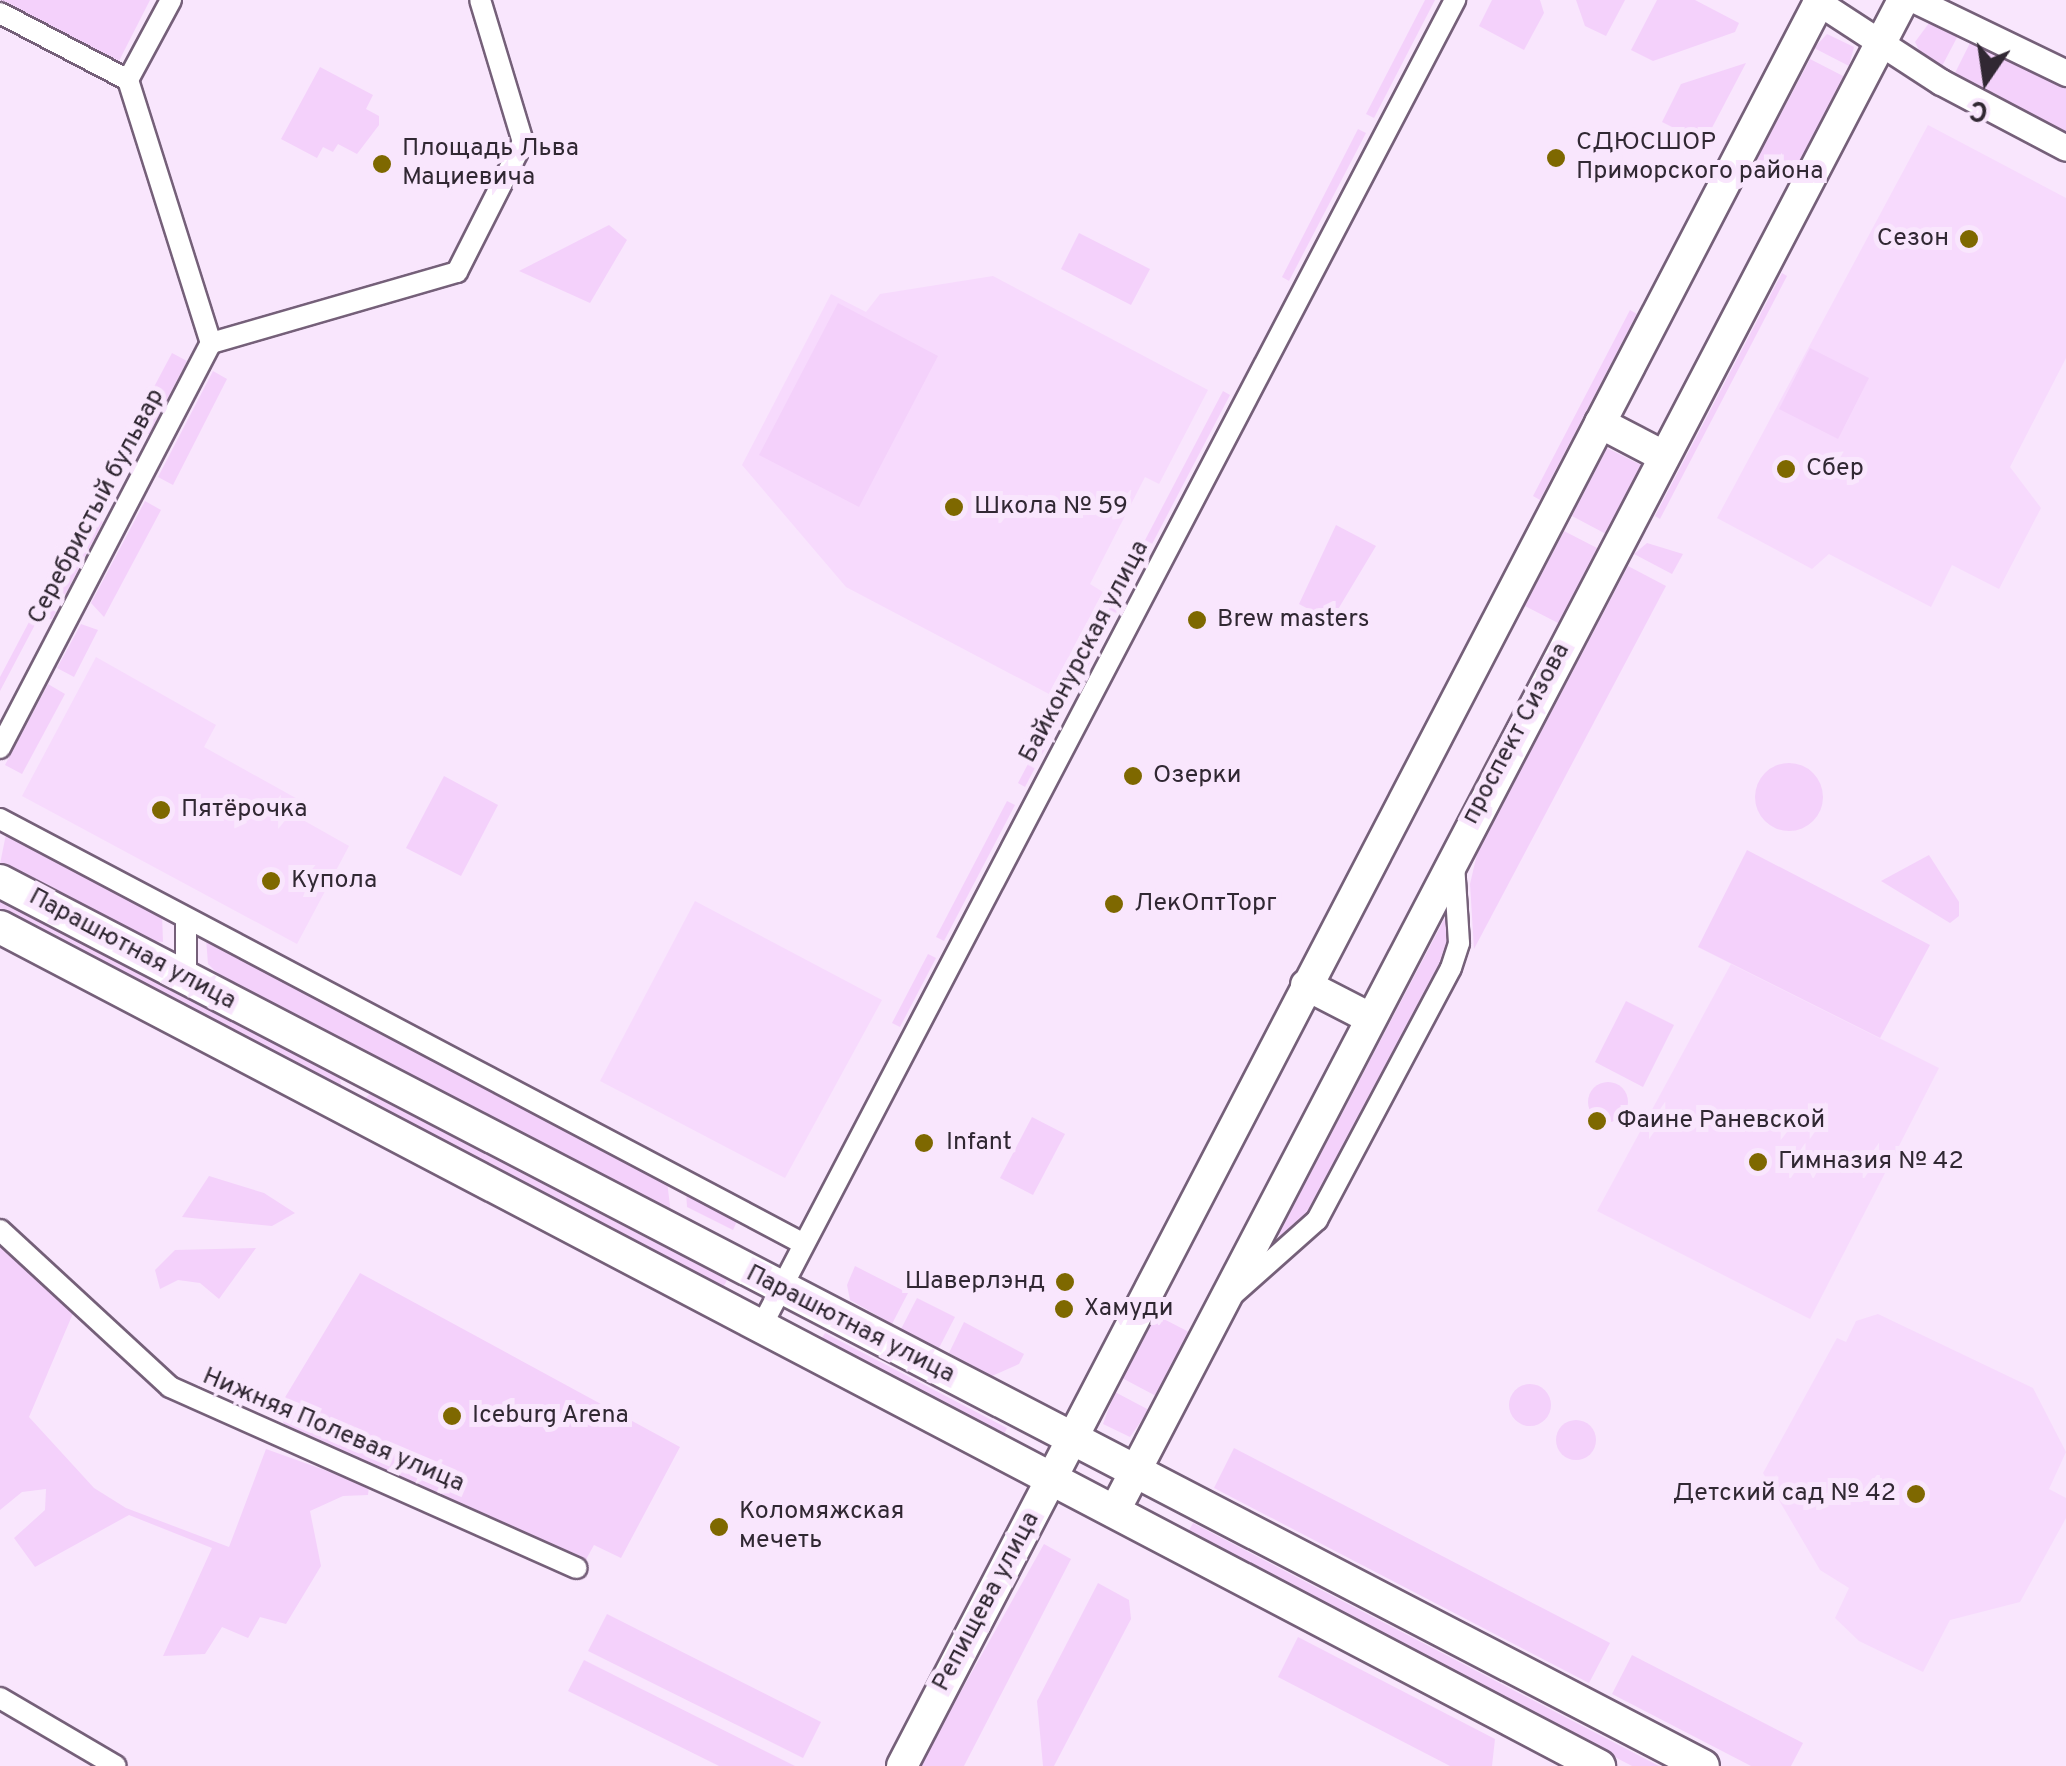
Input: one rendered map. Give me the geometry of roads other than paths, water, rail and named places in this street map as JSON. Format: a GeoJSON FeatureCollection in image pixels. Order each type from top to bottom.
{"type":"FeatureCollection","features":[{"type":"Feature","properties":{"kind":"main road","name":"проспект Сизова"},"geometry":{"type":"LineString","coordinates":[[1136,1470],[1903,0]]}},
{"type":"Feature","properties":{"kind":"main road"},"geometry":{"type":"LineString","coordinates":[[1073,1438],[1818,1]]}},
{"type":"Feature","properties":{"kind":"main road"},"geometry":{"type":"LineString","coordinates":[[1600,423],[1663,456]]}},
{"type":"Feature","properties":{"kind":"main road","name":"Парашютная улица"},"geometry":{"type":"LineString","coordinates":[[0,881],[780,1290],[1136,1470],[1702,1766]]}},
{"type":"Feature","properties":{"kind":"main road","name":"Парашютная улица"},"geometry":{"type":"LineString","coordinates":[[0,927],[1599,1766]]}},
{"type":"Feature","properties":{"kind":"main road"},"geometry":{"type":"LineString","coordinates":[[1306,985],[1370,1018]]}},
{"type":"Feature","properties":{"kind":"main road"},"geometry":{"type":"LineString","coordinates":[[342,1106],[357,1090],[358,1068]]}},
{"type":"Feature","properties":{"kind":"main road","name":"Репищева улица"},"geometry":{"type":"LineString","coordinates":[[902,1766],[1073,1438]]}},
{"type":"Feature","properties":{"kind":"main road"},"geometry":{"type":"LineString","coordinates":[[1114,1512],[1136,1470]]}},
{"type":"Feature","properties":{"kind":"street"},"geometry":{"type":"LineString","coordinates":[[128,80],[170,0]]}},
{"type":"Feature","properties":{"kind":"street"},"geometry":{"type":"LineString","coordinates":[[0,13],[128,80],[211,343],[457,272],[523,142],[480,0]]}},
{"type":"Feature","properties":{"kind":"street","name":"Байконурская улица"},"geometry":{"type":"LineString","coordinates":[[761,1326],[1454,0]]}},
{"type":"Feature","properties":{"kind":"street"},"geometry":{"type":"LineString","coordinates":[[1915,0],[2066,72]]}},
{"type":"Feature","properties":{"kind":"street"},"geometry":{"type":"LineString","coordinates":[[1818,1],[1879,44],[2066,148]]}},
{"type":"Feature","properties":{"kind":"street","name":"Серебристый бульвар"},"geometry":{"type":"LineString","coordinates":[[0,748],[211,343]]}},
{"type":"Feature","properties":{"kind":"street"},"geometry":{"type":"LineString","coordinates":[[0,819],[804,1244]]}},
{"type":"Feature","properties":{"kind":"street"},"geometry":{"type":"LineString","coordinates":[[1222,1304],[1317,1220],[1451,968],[1459,944],[1454,856]]}},
{"type":"Feature","properties":{"kind":"street"},"geometry":{"type":"LineString","coordinates":[[186,919],[186,979]]}},
{"type":"Feature","properties":{"kind":"street","name":"Нижняя Полевая улица"},"geometry":{"type":"LineString","coordinates":[[0,1230],[170,1387],[577,1568]]}},
{"type":"Feature","properties":{"kind":"street"},"geometry":{"type":"LineString","coordinates":[[0,1698],[116,1766]]}},
{"type":"Feature","properties":{"kind":"place","name":"СДЮСШОР Приморского района"},"geometry":{"type":"Point","coordinates":[1556,158]}},
{"type":"Feature","properties":{"kind":"place","name":"Площадь Льва Мациевича"},"geometry":{"type":"Point","coordinates":[382,164]}},
{"type":"Feature","properties":{"kind":"place","name":"Сезон"},"geometry":{"type":"Point","coordinates":[1969,239]}},
{"type":"Feature","properties":{"kind":"place","name":"Сбер"},"geometry":{"type":"Point","coordinates":[1786,469]}},
{"type":"Feature","properties":{"kind":"place","name":"Школа № 59"},"geometry":{"type":"Point","coordinates":[954,507]}},
{"type":"Feature","properties":{"kind":"place","name":"Brew masters"},"geometry":{"type":"Point","coordinates":[1197,620]}},
{"type":"Feature","properties":{"kind":"place","name":"Озерки"},"geometry":{"type":"Point","coordinates":[1133,776]}},
{"type":"Feature","properties":{"kind":"place","name":"Пятёрочка"},"geometry":{"type":"Point","coordinates":[161,810]}},
{"type":"Feature","properties":{"kind":"place","name":"Купола"},"geometry":{"type":"Point","coordinates":[271,881]}},
{"type":"Feature","properties":{"kind":"place","name":"ЛекОптТорг"},"geometry":{"type":"Point","coordinates":[1114,904]}},
{"type":"Feature","properties":{"kind":"place","name":"Фаине Раневской"},"geometry":{"type":"Point","coordinates":[1597,1121]}},
{"type":"Feature","properties":{"kind":"place","name":"Infant"},"geometry":{"type":"Point","coordinates":[924,1143]}},
{"type":"Feature","properties":{"kind":"place","name":"Гимназия № 42"},"geometry":{"type":"Point","coordinates":[1758,1162]}},
{"type":"Feature","properties":{"kind":"place","name":"Шаверлэнд"},"geometry":{"type":"Point","coordinates":[1065,1282]}},
{"type":"Feature","properties":{"kind":"place","name":"Хамуди"},"geometry":{"type":"Point","coordinates":[1064,1309]}},
{"type":"Feature","properties":{"kind":"place","name":"Iceburg Arena"},"geometry":{"type":"Point","coordinates":[452,1416]}},
{"type":"Feature","properties":{"kind":"place","name":"Детский сад № 42"},"geometry":{"type":"Point","coordinates":[1916,1494]}},
{"type":"Feature","properties":{"kind":"place","name":"Коломяжская мечеть"},"geometry":{"type":"Point","coordinates":[719,1527]}}]}
